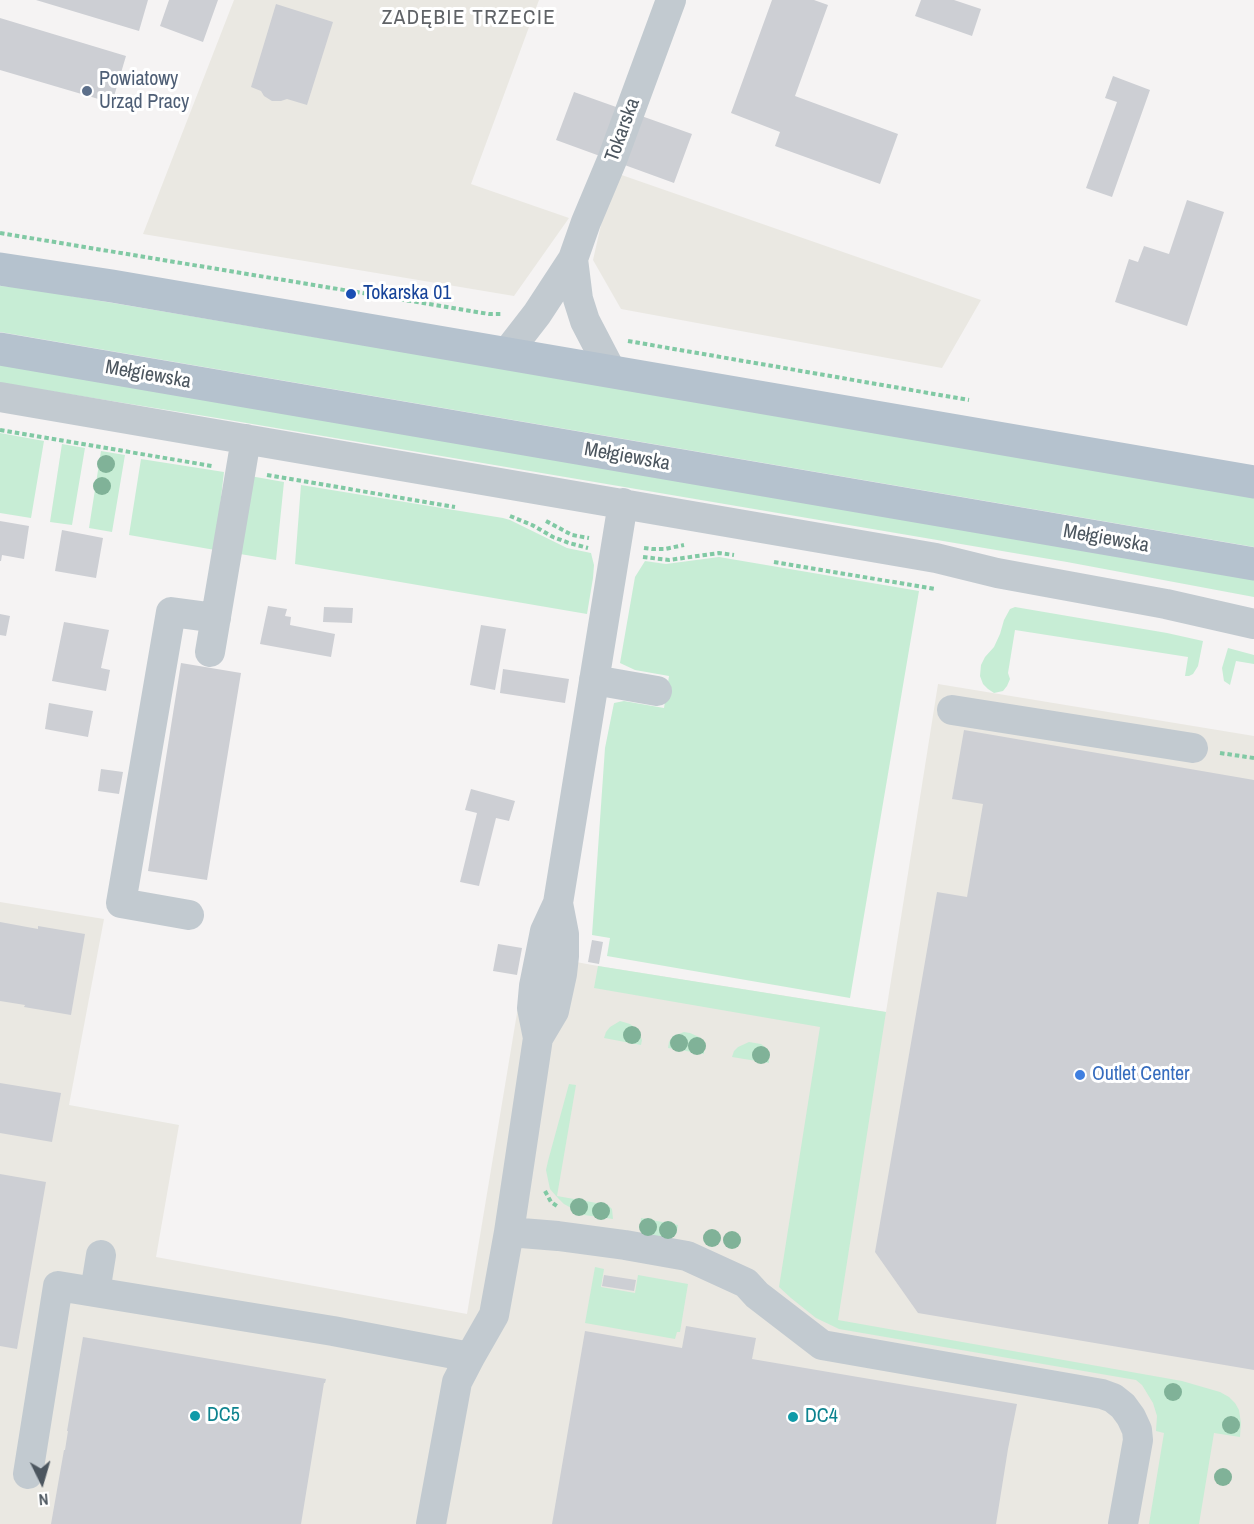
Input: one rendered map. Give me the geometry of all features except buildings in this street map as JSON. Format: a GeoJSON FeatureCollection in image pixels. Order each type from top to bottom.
{"type":"FeatureCollection","features":[{"type":"Feature","properties":{"kind":"main road"},"geometry":{"type":"LineString","coordinates":[[0,269],[112,286],[1254,482]]}},
{"type":"Feature","properties":{"kind":"main road","name":"Mełgiewska"},"geometry":{"type":"LineString","coordinates":[[0,349],[1254,564]]}},
{"type":"Feature","properties":{"kind":"street","name":"Tokarska"},"geometry":{"type":"LineString","coordinates":[[506,354],[537,314],[573,259],[671,0]]}},
{"type":"Feature","properties":{"kind":"street","name":"Tokarska"},"geometry":{"type":"LineString","coordinates":[[573,259],[578,299],[585,321],[610,371]]}},
{"type":"Feature","properties":{"kind":"street","name":"Mełgiewska"},"geometry":{"type":"LineString","coordinates":[[0,397],[936,558],[998,573],[1166,604],[1254,624]]}},
{"type":"Feature","properties":{"kind":"street"},"geometry":{"type":"LineString","coordinates":[[210,652],[246,439]]}},
{"type":"Feature","properties":{"kind":"street"},"geometry":{"type":"LineString","coordinates":[[431,1524],[457,1382],[494,1315],[538,1038],[532,1008],[534,986],[545,931],[558,903],[623,503]]}},
{"type":"Feature","properties":{"kind":"street","name":"Mełgiewska"},"geometry":{"type":"LineString","coordinates":[[936,558],[997,562],[1050,569],[1254,603]]}},
{"type":"Feature","properties":{"kind":"street"},"geometry":{"type":"LineString","coordinates":[[189,915],[121,903],[171,612],[216,618]]}},
{"type":"Feature","properties":{"kind":"street"},"geometry":{"type":"LineString","coordinates":[[594,680],[657,691]]}},
{"type":"Feature","properties":{"kind":"street"},"geometry":{"type":"LineString","coordinates":[[952,710],[1193,748]]}},
{"type":"Feature","properties":{"kind":"street"},"geometry":{"type":"LineString","coordinates":[[509,1232],[625,1245],[687,1256],[746,1283],[757,1295],[822,1345],[1102,1394],[1113,1398],[1131,1417],[1137,1430],[1138,1440],[1124,1524]]}},
{"type":"Feature","properties":{"kind":"street"},"geometry":{"type":"LineString","coordinates":[[95,1292],[102,1255]]}},
{"type":"Feature","properties":{"kind":"street"},"geometry":{"type":"LineString","coordinates":[[28,1474],[58,1286],[333,1331],[470,1358]]}},
{"type":"Feature","properties":{"kind":"path"},"geometry":{"type":"LineString","coordinates":[[0,233],[489,314],[509,314],[524,306],[537,314]]}},
{"type":"Feature","properties":{"kind":"path"},"geometry":{"type":"LineString","coordinates":[[624,340],[949,396]]}},
{"type":"Feature","properties":{"kind":"path"},"geometry":{"type":"LineString","coordinates":[[0,430],[465,508]]}},
{"type":"Feature","properties":{"kind":"path"},"geometry":{"type":"LineString","coordinates":[[501,514],[513,516],[568,543],[615,552],[669,560],[719,553],[742,556]]}},
{"type":"Feature","properties":{"kind":"path"},"geometry":{"type":"LineString","coordinates":[[766,560],[942,591]]}},
{"type":"Feature","properties":{"kind":"path"},"geometry":{"type":"LineString","coordinates":[[1193,748],[1254,758]]}},
{"type":"Feature","properties":{"kind":"shaded area"},"geometry":{"type":"Polygon","coordinates":[[[234,0],[539,0],[471,184],[569,218],[514,296],[143,234],[234,0]]]}},
{"type":"Feature","properties":{"kind":"shaded area"},"geometry":{"type":"Polygon","coordinates":[[[613,172],[981,300],[942,368],[621,309],[593,260],[613,172]]]}},
{"type":"Feature","properties":{"kind":"shaded area"},"geometry":{"type":"Polygon","coordinates":[[[938,684],[1254,736],[1254,1524],[0,1524],[0,902],[104,919],[69,1105],[179,1125],[156,1257],[467,1314],[527,953],[886,1012],[938,684]]]}},
{"type":"Feature","properties":{"kind":"green space"},"geometry":{"type":"Polygon","coordinates":[[[0,286],[18,287],[1254,495],[1254,547],[0,332],[0,286]]]}},
{"type":"Feature","properties":{"kind":"green space"},"geometry":{"type":"Polygon","coordinates":[[[0,363],[1254,578],[1254,597],[1067,562],[0,383],[0,363]]]}},
{"type":"Feature","properties":{"kind":"green space"},"geometry":{"type":"Polygon","coordinates":[[[0,433],[44,441],[31,518],[0,513],[0,433]]]}},
{"type":"Feature","properties":{"kind":"green space"},"geometry":{"type":"Polygon","coordinates":[[[62,444],[85,448],[72,525],[50,522],[62,444]]]}},
{"type":"Feature","properties":{"kind":"green space"},"geometry":{"type":"Polygon","coordinates":[[[101,451],[125,455],[112,532],[89,528],[101,451]]]}},
{"type":"Feature","properties":{"kind":"green space"},"geometry":{"type":"Polygon","coordinates":[[[141,459],[224,472],[215,550],[129,535],[141,459]]]}},
{"type":"Feature","properties":{"kind":"green space"},"geometry":{"type":"Polygon","coordinates":[[[250,476],[284,482],[276,560],[240,554],[250,476]]]}},
{"type":"Feature","properties":{"kind":"green space"},"geometry":{"type":"Polygon","coordinates":[[[301,485],[503,518],[567,548],[591,553],[594,565],[587,614],[295,564],[301,485]]]}},
{"type":"Feature","properties":{"kind":"green space"},"geometry":{"type":"Polygon","coordinates":[[[719,557],[919,591],[850,998],[607,956],[610,938],[592,935],[605,748],[614,703],[624,701],[664,708],[669,676],[635,670],[620,663],[635,577],[645,561],[666,564],[719,557]]]}},
{"type":"Feature","properties":{"kind":"green space"},"geometry":{"type":"Polygon","coordinates":[[[1015,607],[1203,641],[1198,666],[1193,674],[1185,676],[1188,657],[1015,630],[1008,673],[1010,679],[1003,691],[994,693],[983,684],[980,676],[981,665],[994,647],[1010,609],[1015,607]]]}},
{"type":"Feature","properties":{"kind":"green space"},"geometry":{"type":"Polygon","coordinates":[[[1228,648],[1254,655],[1254,664],[1236,661],[1230,685],[1224,681],[1222,668],[1228,648]]]}},
{"type":"Feature","properties":{"kind":"green space"},"geometry":{"type":"Polygon","coordinates":[[[598,966],[886,1012],[838,1320],[1182,1381],[1220,1392],[1229,1397],[1239,1410],[1240,1437],[1214,1433],[1199,1524],[1149,1524],[1164,1433],[1156,1431],[1157,1416],[1153,1403],[1142,1385],[1136,1380],[839,1329],[816,1318],[779,1287],[820,1027],[594,988],[598,966]]]}},
{"type":"Feature","properties":{"kind":"green space"},"geometry":{"type":"Polygon","coordinates":[[[620,1021],[638,1030],[642,1040],[641,1045],[604,1038],[610,1027],[620,1021]]]}},
{"type":"Feature","properties":{"kind":"green space"},"geometry":{"type":"Polygon","coordinates":[[[684,1032],[699,1037],[704,1045],[704,1054],[668,1048],[673,1036],[684,1032]]]}},
{"type":"Feature","properties":{"kind":"green space"},"geometry":{"type":"Polygon","coordinates":[[[749,1042],[761,1044],[766,1048],[769,1053],[769,1063],[732,1057],[738,1047],[749,1042]]]}},
{"type":"Feature","properties":{"kind":"green space"},"geometry":{"type":"Polygon","coordinates":[[[569,1084],[576,1085],[557,1196],[608,1205],[612,1209],[613,1219],[584,1215],[564,1204],[550,1189],[546,1170],[569,1084]]]}},
{"type":"Feature","properties":{"kind":"green space"},"geometry":{"type":"Polygon","coordinates":[[[641,1218],[678,1225],[675,1236],[666,1239],[645,1235],[640,1228],[641,1218]]]}},
{"type":"Feature","properties":{"kind":"green space"},"geometry":{"type":"Polygon","coordinates":[[[595,1267],[604,1269],[601,1287],[635,1293],[638,1275],[688,1284],[680,1332],[677,1332],[675,1339],[585,1323],[595,1267]]]}},
{"type":"Feature","properties":{"kind":"place","name":"Powiatowy Urząd Pracy"},"geometry":{"type":"Point","coordinates":[87,91]}},
{"type":"Feature","properties":{"kind":"place","name":"Tokarska 01"},"geometry":{"type":"Point","coordinates":[351,294]}},
{"type":"Feature","properties":{"kind":"place","name":"Outlet Center"},"geometry":{"type":"Point","coordinates":[1080,1075]}},
{"type":"Feature","properties":{"kind":"place","name":"DC5"},"geometry":{"type":"Point","coordinates":[195,1416]}},
{"type":"Feature","properties":{"kind":"place","name":"DC4"},"geometry":{"type":"Point","coordinates":[793,1417]}},
{"type":"Feature","properties":{"kind":"district","name":"ZADĘBIE TRZECIE"},"geometry":{"type":"Point","coordinates":[469,18]}}]}
